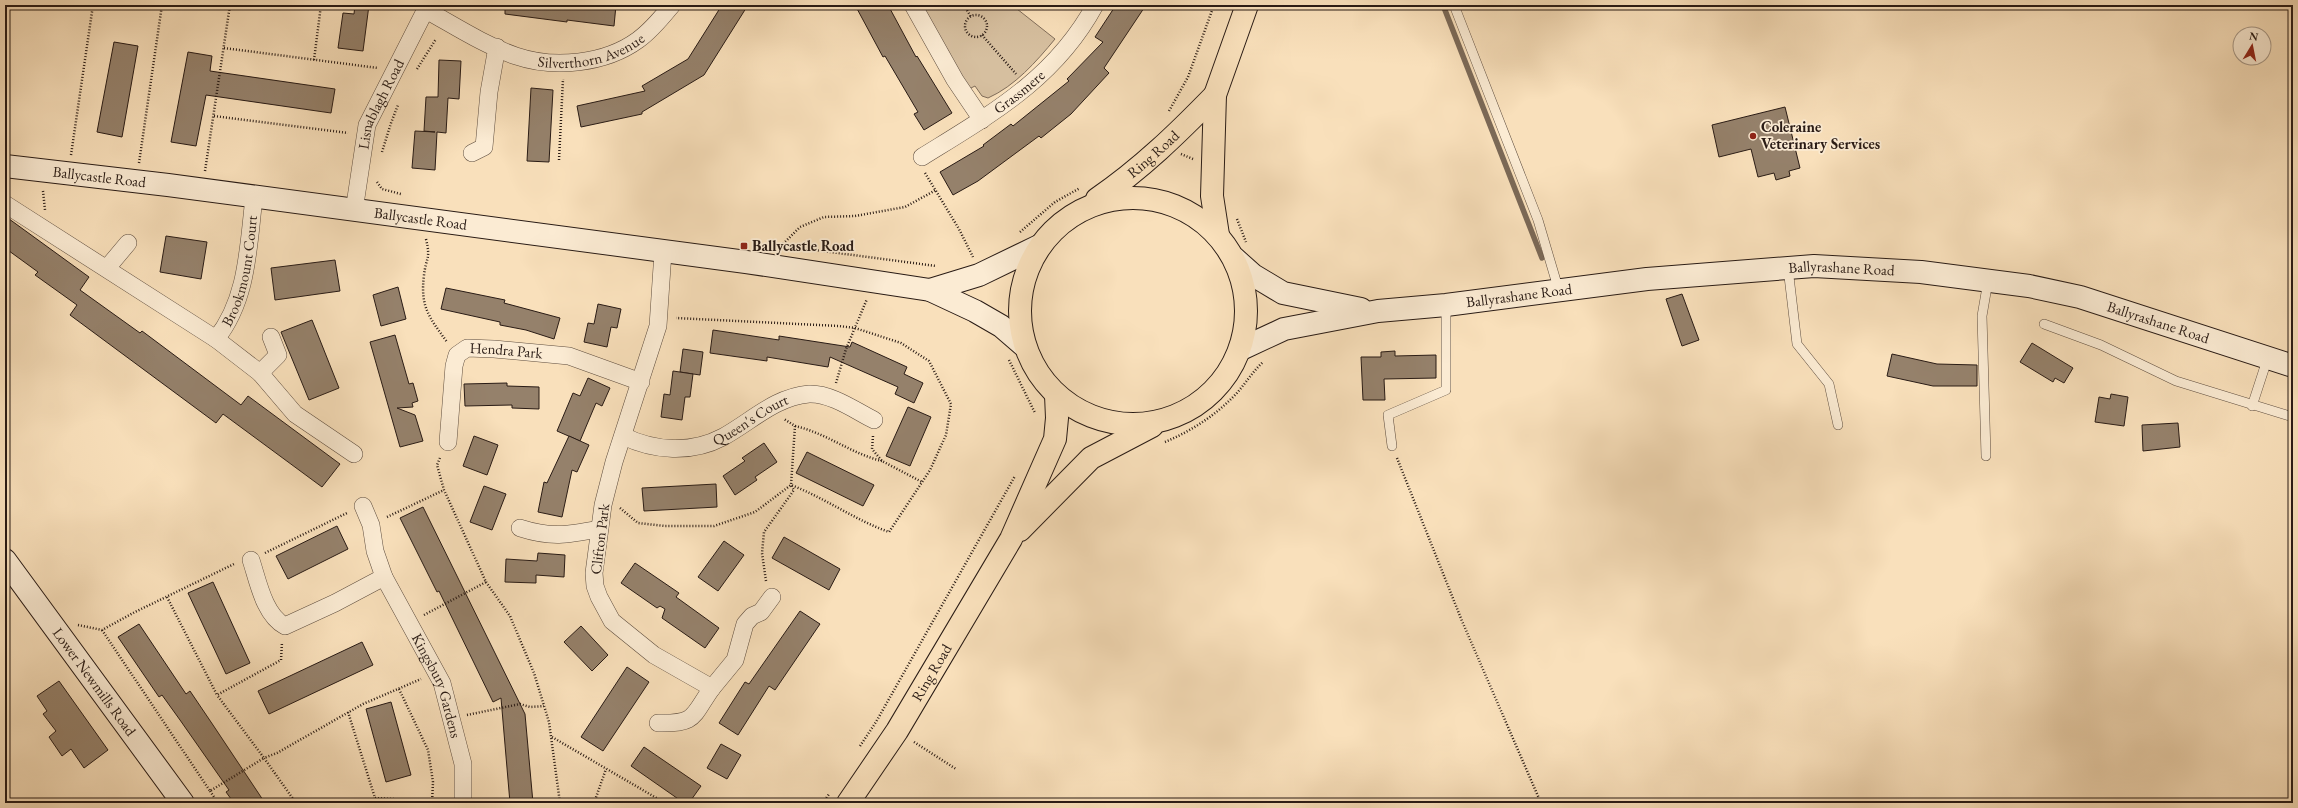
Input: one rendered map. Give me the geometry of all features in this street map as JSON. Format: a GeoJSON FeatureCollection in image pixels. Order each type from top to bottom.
{"type":"FeatureCollection","features":[{"type":"Feature","properties":{"kind":"main road","name":"Ring Road"},"geometry":{"type":"LineString","coordinates":[[1011,539],[1091,458],[1193,408],[1221,384],[1240,349],[1247,309],[1241,252],[1218,235],[1212,196],[1215,95],[1247,5]]}},
{"type":"Feature","properties":{"kind":"main road","name":"Ring Road"},"geometry":{"type":"LineString","coordinates":[[1083,197],[1125,180],[1165,145],[1215,95]]}},
{"type":"Feature","properties":{"kind":"main road","name":"Ballycastle Road"},"geometry":{"type":"LineString","coordinates":[[5,166],[136,181],[663,252],[930,290],[975,311],[1001,326],[1015,351]]}},
{"type":"Feature","properties":{"kind":"main road"},"geometry":{"type":"LineString","coordinates":[[1162,422],[1120,425],[1082,414],[1056,395],[1015,351],[1018,304],[1026,268],[1038,246],[1083,197],[1127,197],[1165,201],[1189,211],[1218,235]]}},
{"type":"Feature","properties":{"kind":"main road","name":"Ballycastle Road"},"geometry":{"type":"LineString","coordinates":[[930,290],[979,275],[1038,246]]}},
{"type":"Feature","properties":{"kind":"main road","name":"Ballyrashane Road"},"geometry":{"type":"LineString","coordinates":[[1241,252],[1253,275],[1283,293],[1341,306],[1378,311]]}},
{"type":"Feature","properties":{"kind":"main road","name":"Ballyrashane Road"},"geometry":{"type":"LineString","coordinates":[[1240,349],[1284,329],[1378,311],[1446,305],[1647,279],[1822,266],[1921,272],[1988,279],[2030,286],[2080,297],[2293,366]]}},
{"type":"Feature","properties":{"kind":"main road","name":"Ring Road"},"geometry":{"type":"LineString","coordinates":[[840,797],[896,731],[1011,539],[1055,439],[1057,418],[1056,395]]}},
{"type":"Feature","properties":{"kind":"main road","name":"Lower Newmills Road"},"geometry":{"type":"LineString","coordinates":[[5,560],[50,619],[183,803]]}},
{"type":"Feature","properties":{"kind":"street","name":"Silverthorn Avenue"},"geometry":{"type":"LineString","coordinates":[[427,8],[497,48],[516,56],[540,62],[564,63],[594,59],[625,49],[651,30],[672,5]]}},
{"type":"Feature","properties":{"kind":"street"},"geometry":{"type":"LineString","coordinates":[[914,5],[919,19],[955,80],[982,120]]}},
{"type":"Feature","properties":{"kind":"street","name":"Grassmere"},"geometry":{"type":"LineString","coordinates":[[922,157],[982,120],[1028,87],[1061,57],[1084,26],[1095,5]]}},
{"type":"Feature","properties":{"kind":"street","name":"Lisnablagh Road"},"geometry":{"type":"LineString","coordinates":[[354,211],[367,125],[427,8]]}},
{"type":"Feature","properties":{"kind":"street"},"geometry":{"type":"LineString","coordinates":[[472,153],[484,147],[489,92],[497,48]]}},
{"type":"Feature","properties":{"kind":"street","name":"Brookmount Court"},"geometry":{"type":"LineString","coordinates":[[216,339],[224,330],[238,302],[244,280],[254,198]]}},
{"type":"Feature","properties":{"kind":"street","name":"Brookmount Court"},"geometry":{"type":"LineString","coordinates":[[5,204],[216,339],[260,373],[295,414],[354,454]]}},
{"type":"Feature","properties":{"kind":"street"},"geometry":{"type":"LineString","coordinates":[[107,268],[128,243]]}},
{"type":"Feature","properties":{"kind":"street","name":"Clifton Park"},"geometry":{"type":"LineString","coordinates":[[663,252],[658,326],[603,505],[594,573],[595,586],[612,622],[654,654],[712,688]]}},
{"type":"Feature","properties":{"kind":"street"},"geometry":{"type":"LineString","coordinates":[[260,373],[278,356],[271,337]]}},
{"type":"Feature","properties":{"kind":"street","name":"Hendra Park"},"geometry":{"type":"LineString","coordinates":[[448,442],[453,374],[457,355],[467,348],[487,348],[569,356],[641,382]]}},
{"type":"Feature","properties":{"kind":"street","name":"Queen's Court"},"geometry":{"type":"LineString","coordinates":[[623,436],[645,445],[681,449],[701,445],[722,438],[763,410],[793,398],[811,394],[830,398],[874,420]]}},
{"type":"Feature","properties":{"kind":"street","name":"Kingsbury Gardens"},"geometry":{"type":"LineString","coordinates":[[363,506],[371,525],[375,551],[384,577],[442,683],[463,764],[463,803]]}},
{"type":"Feature","properties":{"kind":"street"},"geometry":{"type":"LineString","coordinates":[[520,528],[542,535],[567,535],[599,529]]}},
{"type":"Feature","properties":{"kind":"street"},"geometry":{"type":"LineString","coordinates":[[251,560],[270,612],[276,621],[285,626],[335,603],[384,577]]}},
{"type":"Feature","properties":{"kind":"street"},"geometry":{"type":"LineString","coordinates":[[658,723],[680,724],[693,718],[712,688],[735,660],[742,642],[745,624],[752,616],[762,612],[772,597]]}},
{"type":"Feature","properties":{"kind":"lane"},"geometry":{"type":"LineString","coordinates":[[1454,5],[1538,220],[1559,291]]}},
{"type":"Feature","properties":{"kind":"lane"},"geometry":{"type":"LineString","coordinates":[[1788,268],[1797,344],[1829,384],[1838,425]]}},
{"type":"Feature","properties":{"kind":"lane"},"geometry":{"type":"LineString","coordinates":[[1986,456],[1982,316],[1988,279]]}},
{"type":"Feature","properties":{"kind":"lane"},"geometry":{"type":"LineString","coordinates":[[1392,446],[1388,415],[1446,390],[1446,305]]}},
{"type":"Feature","properties":{"kind":"lane"},"geometry":{"type":"LineString","coordinates":[[2044,324],[2101,345],[2176,381],[2252,406],[2293,417]]}},
{"type":"Feature","properties":{"kind":"lane"},"geometry":{"type":"LineString","coordinates":[[2252,406],[2268,358]]}},
{"type":"Feature","properties":{"kind":"path"},"geometry":{"type":"LineString","coordinates":[[68,173],[93,5]]}},
{"type":"Feature","properties":{"kind":"path"},"geometry":{"type":"LineString","coordinates":[[136,181],[162,5]]}},
{"type":"Feature","properties":{"kind":"path"},"geometry":{"type":"LineString","coordinates":[[202,190],[230,5]]}},
{"type":"Feature","properties":{"kind":"path"},"geometry":{"type":"LineString","coordinates":[[314,60],[321,5]]}},
{"type":"Feature","properties":{"kind":"path"},"geometry":{"type":"LineString","coordinates":[[964,5],[971,17]]}},
{"type":"Feature","properties":{"kind":"path"},"geometry":{"type":"LineString","coordinates":[[1166,115],[1188,77],[1214,5]]}},
{"type":"Feature","properties":{"kind":"path"},"geometry":{"type":"LineString","coordinates":[[977,15],[985,20],[986,30],[982,35],[975,36],[966,30],[966,22],[971,17],[977,15]]}},
{"type":"Feature","properties":{"kind":"path"},"geometry":{"type":"LineString","coordinates":[[982,35],[1028,87]]}},
{"type":"Feature","properties":{"kind":"path"},"geometry":{"type":"LineString","coordinates":[[414,75],[436,39]]}},
{"type":"Feature","properties":{"kind":"path"},"geometry":{"type":"LineString","coordinates":[[224,48],[394,70]]}},
{"type":"Feature","properties":{"kind":"path"},"geometry":{"type":"LineString","coordinates":[[559,160],[564,63]]}},
{"type":"Feature","properties":{"kind":"path"},"geometry":{"type":"LineString","coordinates":[[380,158],[391,123],[400,101]]}},
{"type":"Feature","properties":{"kind":"path"},"geometry":{"type":"LineString","coordinates":[[214,116],[365,135]]}},
{"type":"Feature","properties":{"kind":"path"},"geometry":{"type":"LineString","coordinates":[[1165,145],[1188,158],[1213,162]]}},
{"type":"Feature","properties":{"kind":"path"},"geometry":{"type":"LineString","coordinates":[[922,157],[922,170],[936,190],[959,229],[974,259]]}},
{"type":"Feature","properties":{"kind":"path"},"geometry":{"type":"LineString","coordinates":[[41,170],[46,231]]}},
{"type":"Feature","properties":{"kind":"path"},"geometry":{"type":"LineString","coordinates":[[376,176],[376,181],[382,189],[403,195]]}},
{"type":"Feature","properties":{"kind":"path"},"geometry":{"type":"LineString","coordinates":[[781,246],[800,227],[824,217],[855,216],[905,208],[936,190]]}},
{"type":"Feature","properties":{"kind":"path"},"geometry":{"type":"LineString","coordinates":[[1016,236],[1055,202],[1083,197]]}},
{"type":"Feature","properties":{"kind":"path"},"geometry":{"type":"LineString","coordinates":[[1236,212],[1241,252]]}},
{"type":"Feature","properties":{"kind":"path"},"geometry":{"type":"LineString","coordinates":[[422,220],[430,254],[424,274],[423,304],[457,355]]}},
{"type":"Feature","properties":{"kind":"path"},"geometry":{"type":"LineString","coordinates":[[774,245],[789,247]]}},
{"type":"Feature","properties":{"kind":"path"},"geometry":{"type":"LineString","coordinates":[[797,248],[940,267]]}},
{"type":"Feature","properties":{"kind":"path"},"geometry":{"type":"LineString","coordinates":[[967,261],[980,256]]}},
{"type":"Feature","properties":{"kind":"path"},"geometry":{"type":"LineString","coordinates":[[830,398],[854,328],[874,282]]}},
{"type":"Feature","properties":{"kind":"path"},"geometry":{"type":"LineString","coordinates":[[658,317],[854,328],[901,343],[929,362],[951,404],[946,435],[930,470],[889,532],[876,528],[811,493],[791,485]]}},
{"type":"Feature","properties":{"kind":"path"},"geometry":{"type":"LineString","coordinates":[[1015,351],[1036,419]]}},
{"type":"Feature","properties":{"kind":"path"},"geometry":{"type":"LineString","coordinates":[[1162,444],[1208,418],[1232,398],[1251,373],[1266,359]]}},
{"type":"Feature","properties":{"kind":"path"},"geometry":{"type":"LineString","coordinates":[[763,410],[776,414],[795,426],[807,429],[838,445],[882,462],[922,482]]}},
{"type":"Feature","properties":{"kind":"path"},"geometry":{"type":"LineString","coordinates":[[874,420],[872,449],[882,462]]}},
{"type":"Feature","properties":{"kind":"path"},"geometry":{"type":"LineString","coordinates":[[772,597],[765,577],[762,553],[764,532],[794,490],[791,485],[795,426]]}},
{"type":"Feature","properties":{"kind":"path"},"geometry":{"type":"LineString","coordinates":[[448,442],[437,465],[444,490],[486,582],[510,616],[534,673],[551,736],[560,803]]}},
{"type":"Feature","properties":{"kind":"path"},"geometry":{"type":"LineString","coordinates":[[1392,446],[1462,621],[1541,803]]}},
{"type":"Feature","properties":{"kind":"path"},"geometry":{"type":"LineString","coordinates":[[856,753],[876,722],[1019,470]]}},
{"type":"Feature","properties":{"kind":"path"},"geometry":{"type":"LineString","coordinates":[[603,505],[616,504],[638,523],[714,526],[755,512],[791,485]]}},
{"type":"Feature","properties":{"kind":"path"},"geometry":{"type":"LineString","coordinates":[[371,525],[444,490]]}},
{"type":"Feature","properties":{"kind":"path"},"geometry":{"type":"LineString","coordinates":[[50,619],[102,630],[241,560],[251,560],[363,506]]}},
{"type":"Feature","properties":{"kind":"path"},"geometry":{"type":"LineString","coordinates":[[408,623],[486,582]]}},
{"type":"Feature","properties":{"kind":"path"},"geometry":{"type":"LineString","coordinates":[[167,597],[217,694],[296,803]]}},
{"type":"Feature","properties":{"kind":"path"},"geometry":{"type":"LineString","coordinates":[[217,694],[281,660],[281,646],[285,626]]}},
{"type":"Feature","properties":{"kind":"path"},"geometry":{"type":"LineString","coordinates":[[102,630],[218,803]]}},
{"type":"Feature","properties":{"kind":"path"},"geometry":{"type":"LineString","coordinates":[[210,791],[264,758],[277,753],[348,712],[435,671]]}},
{"type":"Feature","properties":{"kind":"path"},"geometry":{"type":"LineString","coordinates":[[399,689],[428,750],[433,782],[432,802]]}},
{"type":"Feature","properties":{"kind":"path"},"geometry":{"type":"LineString","coordinates":[[451,719],[520,704],[530,707],[544,706]]}},
{"type":"Feature","properties":{"kind":"path"},"geometry":{"type":"LineString","coordinates":[[348,712],[375,798],[373,803]]}},
{"type":"Feature","properties":{"kind":"path"},"geometry":{"type":"LineString","coordinates":[[896,731],[956,769]]}},
{"type":"Feature","properties":{"kind":"path"},"geometry":{"type":"LineString","coordinates":[[551,736],[665,803]]}},
{"type":"Feature","properties":{"kind":"path"},"geometry":{"type":"LineString","coordinates":[[594,803],[606,769]]}},
{"type":"Feature","properties":{"kind":"path"},"geometry":{"type":"LineString","coordinates":[[823,803],[840,797]]}},
{"type":"Feature","properties":{"kind":"path"},"geometry":{"type":"LineString","coordinates":[[375,798],[463,803]]}},
{"type":"Feature","properties":{"kind":"shaded area"},"geometry":{"type":"Polygon","coordinates":[[[922,5],[1012,5],[1055,39],[1033,65],[1024,73],[1007,87],[988,98],[982,96],[975,86],[969,89],[922,5]]]}},
{"type":"Feature","properties":{"kind":"building"},"geometry":{"type":"Polygon","coordinates":[[[355,5],[369,5],[363,51],[338,48],[343,13],[354,14],[355,5]]]}},
{"type":"Feature","properties":{"kind":"building"},"geometry":{"type":"Polygon","coordinates":[[[505,5],[616,5],[614,26],[505,14],[505,5]]]}},
{"type":"Feature","properties":{"kind":"building"},"geometry":{"type":"Polygon","coordinates":[[[722,5],[748,5],[704,75],[642,112],[642,114],[581,127],[577,106],[645,91],[642,86],[688,59],[722,5]]]}},
{"type":"Feature","properties":{"kind":"building"},"geometry":{"type":"Polygon","coordinates":[[[855,5],[888,5],[916,57],[917,56],[952,113],[924,130],[914,114],[918,112],[885,56],[883,57],[855,5]]]}},
{"type":"Feature","properties":{"kind":"building"},"geometry":{"type":"Polygon","coordinates":[[[1116,5],[1146,5],[1104,68],[1109,73],[1071,114],[1041,138],[1039,136],[978,181],[953,195],[940,172],[984,146],[983,145],[1011,124],[1013,126],[1069,81],[1067,79],[1103,42],[1095,37],[1116,5]]]}},
{"type":"Feature","properties":{"kind":"building"},"geometry":{"type":"Polygon","coordinates":[[[114,42],[138,46],[122,137],[97,132],[114,42]]]}},
{"type":"Feature","properties":{"kind":"building"},"geometry":{"type":"Polygon","coordinates":[[[188,52],[212,56],[210,71],[335,89],[331,113],[206,95],[196,146],[171,142],[188,52]]]}},
{"type":"Feature","properties":{"kind":"building"},"geometry":{"type":"Polygon","coordinates":[[[439,60],[461,61],[459,99],[448,98],[446,133],[437,132],[435,170],[412,168],[415,131],[435,132],[424,131],[426,97],[438,97],[439,60]]]}},
{"type":"Feature","properties":{"kind":"building"},"geometry":{"type":"Polygon","coordinates":[[[531,88],[553,90],[549,162],[527,161],[531,88]]]}},
{"type":"Feature","properties":{"kind":"building","name":"Coleraine Veterinary Services"},"geometry":{"type":"Polygon","coordinates":[[[1785,107],[1800,168],[1789,171],[1790,176],[1776,180],[1774,173],[1758,177],[1751,149],[1719,157],[1712,125],[1785,107]]]}},
{"type":"Feature","properties":{"kind":"building"},"geometry":{"type":"Polygon","coordinates":[[[5,216],[89,277],[80,290],[140,333],[142,331],[241,405],[248,396],[340,464],[322,487],[223,414],[216,423],[70,315],[77,305],[35,275],[38,272],[5,248],[5,216]]]}},
{"type":"Feature","properties":{"kind":"building"},"geometry":{"type":"Polygon","coordinates":[[[166,236],[207,242],[201,279],[160,272],[166,236]]]}},
{"type":"Feature","properties":{"kind":"building"},"geometry":{"type":"Polygon","coordinates":[[[335,260],[340,291],[275,300],[271,268],[335,260]]]}},
{"type":"Feature","properties":{"kind":"building"},"geometry":{"type":"Polygon","coordinates":[[[398,287],[406,319],[381,326],[373,295],[398,287]]]}},
{"type":"Feature","properties":{"kind":"building"},"geometry":{"type":"Polygon","coordinates":[[[446,288],[505,300],[504,303],[560,318],[554,339],[526,330],[500,325],[500,322],[441,309],[446,288]]]}},
{"type":"Feature","properties":{"kind":"building"},"geometry":{"type":"Polygon","coordinates":[[[1682,294],[1699,340],[1682,346],[1666,299],[1682,294]]]}},
{"type":"Feature","properties":{"kind":"building"},"geometry":{"type":"Polygon","coordinates":[[[598,304],[621,309],[617,328],[611,327],[607,347],[584,342],[588,323],[594,324],[598,304]]]}},
{"type":"Feature","properties":{"kind":"building"},"geometry":{"type":"Polygon","coordinates":[[[312,320],[339,388],[309,400],[281,332],[312,320]]]}},
{"type":"Feature","properties":{"kind":"building"},"geometry":{"type":"Polygon","coordinates":[[[713,330],[779,340],[779,336],[850,347],[852,342],[907,367],[904,374],[923,383],[914,403],[895,394],[898,387],[830,357],[828,367],[767,357],[767,361],[710,353],[713,330]]]}},
{"type":"Feature","properties":{"kind":"building"},"geometry":{"type":"Polygon","coordinates":[[[395,335],[409,384],[413,383],[418,401],[412,403],[413,407],[397,408],[415,415],[423,441],[400,447],[370,342],[395,335]]]}},
{"type":"Feature","properties":{"kind":"building"},"geometry":{"type":"Polygon","coordinates":[[[2032,343],[2073,368],[2064,383],[2055,378],[2053,382],[2020,362],[2032,343]]]}},
{"type":"Feature","properties":{"kind":"building"},"geometry":{"type":"Polygon","coordinates":[[[683,349],[703,352],[700,375],[680,372],[683,349]]]}},
{"type":"Feature","properties":{"kind":"building"},"geometry":{"type":"Polygon","coordinates":[[[1395,351],[1395,356],[1436,355],[1436,378],[1384,379],[1385,400],[1363,400],[1361,357],[1381,357],[1381,352],[1395,351]]]}},
{"type":"Feature","properties":{"kind":"building"},"geometry":{"type":"Polygon","coordinates":[[[1892,354],[1937,364],[1977,365],[1977,386],[1933,386],[1887,376],[1892,354]]]}},
{"type":"Feature","properties":{"kind":"building"},"geometry":{"type":"Polygon","coordinates":[[[673,371],[693,374],[690,397],[685,397],[682,420],[661,417],[664,394],[670,395],[673,371]]]}},
{"type":"Feature","properties":{"kind":"building"},"geometry":{"type":"Polygon","coordinates":[[[588,378],[610,388],[602,406],[596,403],[580,441],[557,431],[573,393],[580,396],[588,378]]]}},
{"type":"Feature","properties":{"kind":"building"},"geometry":{"type":"Polygon","coordinates":[[[507,383],[507,386],[539,387],[539,409],[512,408],[512,405],[465,406],[464,384],[507,383]]]}},
{"type":"Feature","properties":{"kind":"building"},"geometry":{"type":"Polygon","coordinates":[[[2111,394],[2128,397],[2124,426],[2095,422],[2099,397],[2110,399],[2111,394]]]}},
{"type":"Feature","properties":{"kind":"building"},"geometry":{"type":"Polygon","coordinates":[[[908,407],[931,417],[910,466],[886,456],[908,407]]]}},
{"type":"Feature","properties":{"kind":"building"},"geometry":{"type":"Polygon","coordinates":[[[2178,423],[2180,447],[2143,451],[2142,425],[2178,423]]]}},
{"type":"Feature","properties":{"kind":"building"},"geometry":{"type":"Polygon","coordinates":[[[474,436],[498,445],[487,475],[463,466],[474,436]]]}},
{"type":"Feature","properties":{"kind":"building"},"geometry":{"type":"Polygon","coordinates":[[[569,436],[589,445],[577,472],[572,470],[562,517],[538,512],[544,482],[547,483],[569,436]]]}},
{"type":"Feature","properties":{"kind":"building"},"geometry":{"type":"Polygon","coordinates":[[[764,443],[777,462],[755,477],[757,480],[735,495],[723,476],[745,461],[742,458],[764,443]]]}},
{"type":"Feature","properties":{"kind":"building"},"geometry":{"type":"Polygon","coordinates":[[[807,452],[874,485],[863,506],[796,473],[807,452]]]}},
{"type":"Feature","properties":{"kind":"building"},"geometry":{"type":"Polygon","coordinates":[[[716,484],[717,507],[644,511],[642,488],[716,484]]]}},
{"type":"Feature","properties":{"kind":"building"},"geometry":{"type":"Polygon","coordinates":[[[484,486],[506,494],[492,530],[470,522],[484,486]]]}},
{"type":"Feature","properties":{"kind":"building"},"geometry":{"type":"Polygon","coordinates":[[[423,507],[525,714],[533,803],[510,803],[501,698],[493,702],[439,591],[437,592],[400,518],[423,507]]]}},
{"type":"Feature","properties":{"kind":"building"},"geometry":{"type":"Polygon","coordinates":[[[337,526],[348,549],[288,579],[276,556],[337,526]]]}},
{"type":"Feature","properties":{"kind":"building"},"geometry":{"type":"Polygon","coordinates":[[[784,537],[840,569],[829,590],[772,558],[784,537]]]}},
{"type":"Feature","properties":{"kind":"building"},"geometry":{"type":"Polygon","coordinates":[[[724,541],[744,555],[718,591],[698,577],[724,541]]]}},
{"type":"Feature","properties":{"kind":"building"},"geometry":{"type":"Polygon","coordinates":[[[538,553],[565,555],[564,577],[536,575],[536,583],[505,582],[506,559],[537,561],[538,553]]]}},
{"type":"Feature","properties":{"kind":"building"},"geometry":{"type":"Polygon","coordinates":[[[635,563],[679,593],[676,597],[719,628],[705,648],[662,618],[665,609],[660,606],[657,608],[621,583],[635,563]]]}},
{"type":"Feature","properties":{"kind":"building"},"geometry":{"type":"Polygon","coordinates":[[[213,582],[250,663],[226,674],[188,593],[213,582]]]}},
{"type":"Feature","properties":{"kind":"building"},"geometry":{"type":"Polygon","coordinates":[[[800,611],[820,624],[775,690],[769,686],[738,735],[719,723],[745,682],[749,684],[800,611]]]}},
{"type":"Feature","properties":{"kind":"building"},"geometry":{"type":"Polygon","coordinates":[[[139,624],[186,694],[190,691],[265,803],[234,803],[226,792],[229,790],[180,720],[162,695],[159,697],[118,637],[139,624]]]}},
{"type":"Feature","properties":{"kind":"building"},"geometry":{"type":"Polygon","coordinates":[[[581,626],[608,655],[592,671],[564,642],[581,626]]]}},
{"type":"Feature","properties":{"kind":"building"},"geometry":{"type":"Polygon","coordinates":[[[362,642],[373,665],[269,714],[258,691],[362,642]]]}},
{"type":"Feature","properties":{"kind":"building"},"geometry":{"type":"Polygon","coordinates":[[[627,667],[649,682],[603,751],[581,737],[627,667]]]}},
{"type":"Feature","properties":{"kind":"building"},"geometry":{"type":"Polygon","coordinates":[[[59,681],[108,750],[84,768],[71,749],[62,756],[49,737],[56,731],[43,714],[47,711],[37,696],[59,681]]]}},
{"type":"Feature","properties":{"kind":"building"},"geometry":{"type":"Polygon","coordinates":[[[391,702],[411,775],[386,782],[366,709],[391,702]]]}},
{"type":"Feature","properties":{"kind":"building"},"geometry":{"type":"Polygon","coordinates":[[[721,744],[741,755],[727,779],[707,768],[721,744]]]}},
{"type":"Feature","properties":{"kind":"building"},"geometry":{"type":"Polygon","coordinates":[[[644,747],[701,786],[689,803],[684,803],[631,766],[644,747]]]}},
{"type":"Feature","properties":{"kind":"waterway"},"geometry":{"type":"LineString","coordinates":[[1443,5],[1542,258]]}},
{"type":"Feature","properties":{"kind":"place","name":"Coleraine Veterinary Services"},"geometry":{"type":"Point","coordinates":[1753,136]}},
{"type":"Feature","properties":{"kind":"place","name":"Ballycastle Road"},"geometry":{"type":"Point","coordinates":[744,246]}}]}
